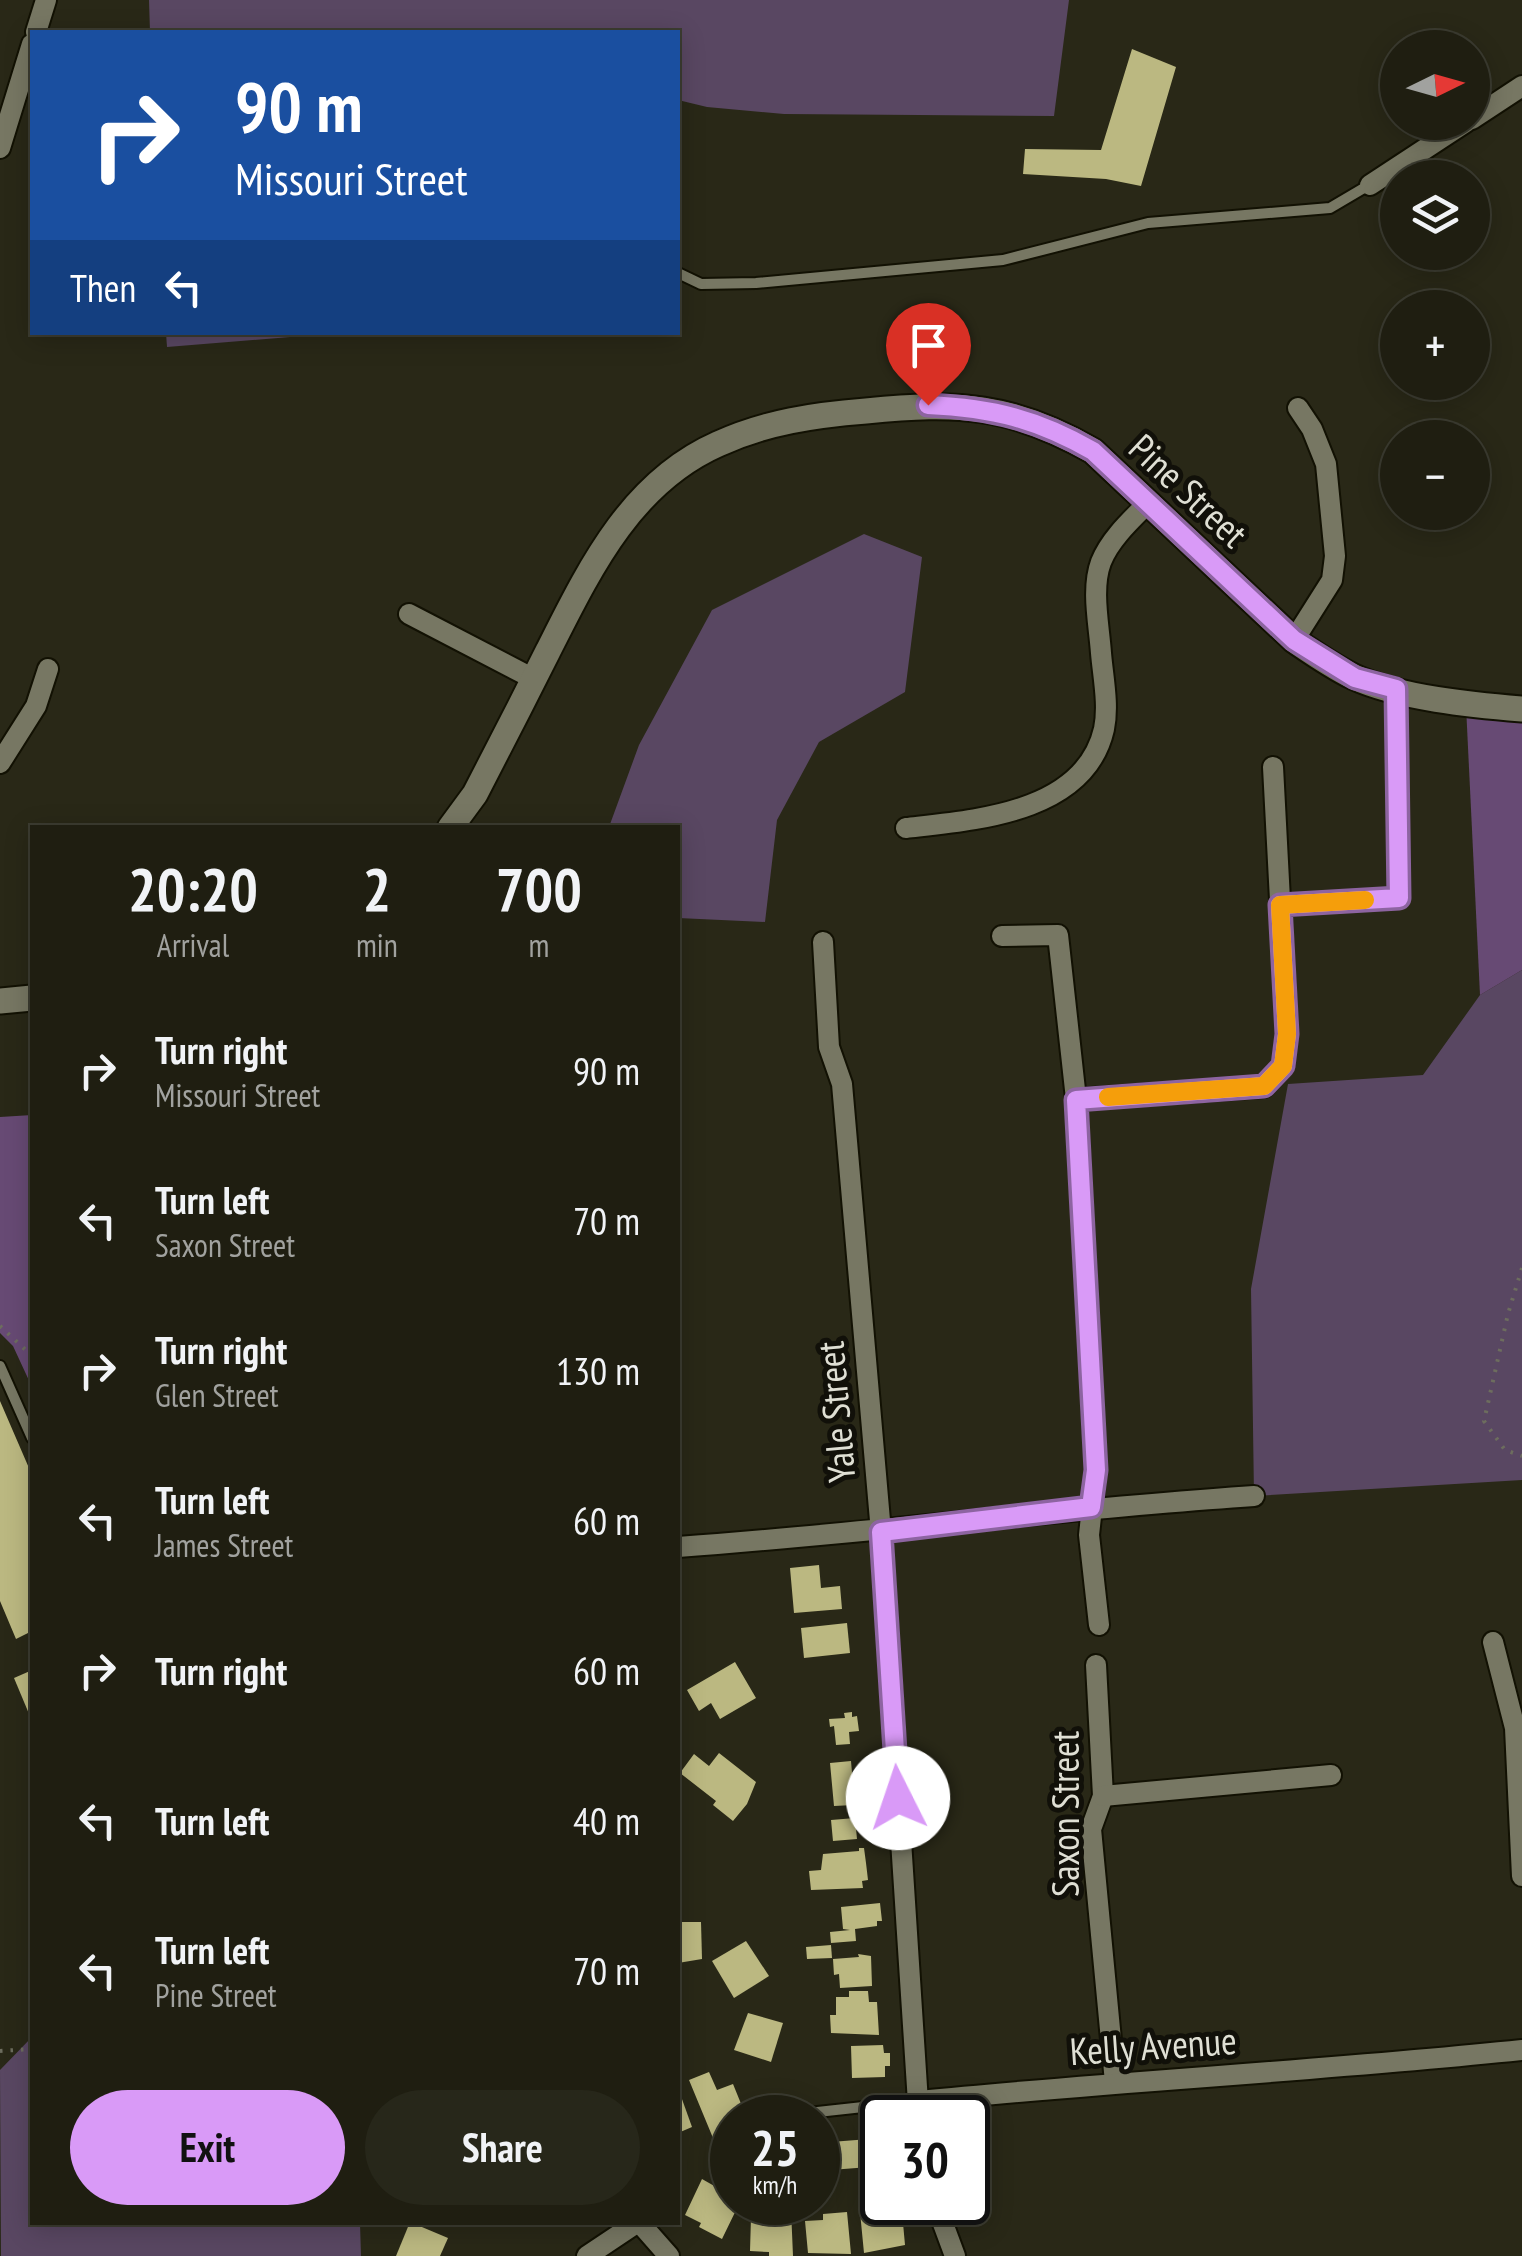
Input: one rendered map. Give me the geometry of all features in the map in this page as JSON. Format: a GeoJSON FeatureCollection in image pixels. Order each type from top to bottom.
{"type":"FeatureCollection","features":[{"type":"Feature","properties":{"kind":"street"},"geometry":{"type":"LineString","coordinates":[[37,30],[46,0]]}},
{"type":"Feature","properties":{"kind":"street"},"geometry":{"type":"LineString","coordinates":[[0,148],[30,50]]}},
{"type":"Feature","properties":{"kind":"street"},"geometry":{"type":"LineString","coordinates":[[1490,107],[1522,86]]}},
{"type":"Feature","properties":{"kind":"street"},"geometry":{"type":"LineString","coordinates":[[1370,185],[1439,140]]}},
{"type":"Feature","properties":{"kind":"street","name":"Pine Street"},"geometry":{"type":"LineString","coordinates":[[452,825],[475,794],[607,542],[639,500],[677,468],[716,444],[797,418],[928,405],[974,407],[1016,415],[1057,430],[1093,451],[1294,640],[1355,678],[1464,704],[1522,710]]}},
{"type":"Feature","properties":{"kind":"street"},"geometry":{"type":"LineString","coordinates":[[1294,640],[1332,580],[1335,556],[1326,464],[1312,429],[1298,408]]}},
{"type":"Feature","properties":{"kind":"street"},"geometry":{"type":"LineString","coordinates":[[906,828],[1019,809],[1066,789],[1083,769],[1104,730],[1106,710],[1096,578],[1103,557],[1149,502]]}},
{"type":"Feature","properties":{"kind":"street"},"geometry":{"type":"LineString","coordinates":[[408,614],[534,679]]}},
{"type":"Feature","properties":{"kind":"street"},"geometry":{"type":"LineString","coordinates":[[0,764],[36,706],[48,669]]}},
{"type":"Feature","properties":{"kind":"street"},"geometry":{"type":"LineString","coordinates":[[1076,1100],[1264,1086],[1283,1066],[1287,1034],[1273,767]]}},
{"type":"Feature","properties":{"kind":"street"},"geometry":{"type":"LineString","coordinates":[[1002,936],[1058,935],[1076,1100],[1096,1470],[1089,1535],[1099,1625]]}},
{"type":"Feature","properties":{"kind":"street","name":"Yale Street"},"geometry":{"type":"LineString","coordinates":[[823,942],[830,1047],[842,1084],[881,1532],[918,2095]]}},
{"type":"Feature","properties":{"kind":"street"},"geometry":{"type":"LineString","coordinates":[[0,1001],[30,998]]}},
{"type":"Feature","properties":{"kind":"street"},"geometry":{"type":"LineString","coordinates":[[680,1548],[881,1532],[1091,1507],[1254,1496]]}},
{"type":"Feature","properties":{"kind":"street"},"geometry":{"type":"LineString","coordinates":[[1494,1642],[1515,1728],[1522,1876]]}},
{"type":"Feature","properties":{"kind":"street","name":"Saxon Street"},"geometry":{"type":"LineString","coordinates":[[1096,1666],[1103,1796],[1091,1829],[1115,2082]]}},
{"type":"Feature","properties":{"kind":"street"},"geometry":{"type":"LineString","coordinates":[[1103,1796],[1331,1776]]}},
{"type":"Feature","properties":{"kind":"street","name":"Kelly Avenue"},"geometry":{"type":"LineString","coordinates":[[990,2099],[1115,2082],[1522,2050]]}},
{"type":"Feature","properties":{"kind":"street"},"geometry":{"type":"LineString","coordinates":[[587,2256],[634,2225]]}},
{"type":"Feature","properties":{"kind":"street"},"geometry":{"type":"LineString","coordinates":[[641,2225],[669,2256]]}},
{"type":"Feature","properties":{"kind":"street"},"geometry":{"type":"LineString","coordinates":[[943,2225],[956,2256]]}},
{"type":"Feature","properties":{"kind":"lane"},"geometry":{"type":"LineString","coordinates":[[680,274],[701,284],[756,283],[1003,260],[1148,223],[1330,208],[1370,185]]}},
{"type":"Feature","properties":{"kind":"lane"},"geometry":{"type":"LineString","coordinates":[[1280,905],[1399,898],[1396,689]]}},
{"type":"Feature","properties":{"kind":"lane"},"geometry":{"type":"LineString","coordinates":[[0,1366],[30,1434]]}},
{"type":"Feature","properties":{"kind":"path"},"geometry":{"type":"LineString","coordinates":[[1522,1268],[1484,1421],[1505,1450],[1522,1456]]}},
{"type":"Feature","properties":{"kind":"path"},"geometry":{"type":"LineString","coordinates":[[0,1326],[30,1354]]}},
{"type":"Feature","properties":{"kind":"path"},"geometry":{"type":"LineString","coordinates":[[0,2050],[30,2050]]}},
{"type":"Feature","properties":{"kind":"shaded area"},"geometry":{"type":"Polygon","coordinates":[[[149,0],[1069,0],[1054,116],[784,114],[707,107],[680,100],[680,30],[150,30],[149,0]]]}},
{"type":"Feature","properties":{"kind":"shaded area"},"geometry":{"type":"Polygon","coordinates":[[[166,335],[314,335],[167,347],[166,335]]]}},
{"type":"Feature","properties":{"kind":"shaded area"},"geometry":{"type":"Polygon","coordinates":[[[864,534],[922,557],[905,692],[819,742],[777,820],[765,922],[680,918],[680,825],[610,825],[639,745],[712,610],[864,534]]]}},
{"type":"Feature","properties":{"kind":"shaded area"},"geometry":{"type":"Polygon","coordinates":[[[1466,706],[1522,713],[1522,970],[1480,995],[1466,706]]]}},
{"type":"Feature","properties":{"kind":"shaded area"},"geometry":{"type":"Polygon","coordinates":[[[1522,970],[1522,1480],[1254,1496],[1251,1289],[1288,1084],[1423,1075],[1480,995],[1522,970]]]}},
{"type":"Feature","properties":{"kind":"shaded area"},"geometry":{"type":"Polygon","coordinates":[[[30,1115],[30,1383],[13,1346],[0,1333],[0,1117],[30,1115]]]}},
{"type":"Feature","properties":{"kind":"shaded area"},"geometry":{"type":"Polygon","coordinates":[[[30,2039],[30,2225],[360,2225],[361,2256],[1,2256],[0,2070],[30,2039]]]}},
{"type":"Feature","properties":{"kind":"building"},"geometry":{"type":"Polygon","coordinates":[[[1132,49],[1176,67],[1141,186],[1106,179],[1023,174],[1025,149],[1101,150],[1132,49]]]}},
{"type":"Feature","properties":{"kind":"building"},"geometry":{"type":"Polygon","coordinates":[[[0,1401],[30,1470],[30,1638],[28,1633],[16,1639],[0,1601],[0,1401]]]}},
{"type":"Feature","properties":{"kind":"building"},"geometry":{"type":"Polygon","coordinates":[[[819,1565],[821,1588],[840,1586],[842,1609],[794,1613],[790,1568],[819,1565]]]}},
{"type":"Feature","properties":{"kind":"building"},"geometry":{"type":"Polygon","coordinates":[[[847,1623],[850,1653],[804,1658],[801,1628],[847,1623]]]}},
{"type":"Feature","properties":{"kind":"building"},"geometry":{"type":"Polygon","coordinates":[[[735,1662],[756,1698],[720,1719],[711,1703],[699,1711],[687,1690],[735,1662]]]}},
{"type":"Feature","properties":{"kind":"building"},"geometry":{"type":"Polygon","coordinates":[[[30,1671],[30,1716],[14,1678],[30,1671]]]}},
{"type":"Feature","properties":{"kind":"building"},"geometry":{"type":"Polygon","coordinates":[[[852,1712],[852,1717],[857,1716],[859,1731],[849,1732],[850,1744],[836,1745],[834,1726],[830,1727],[829,1719],[845,1718],[844,1713],[852,1712]]]}},
{"type":"Feature","properties":{"kind":"building"},"geometry":{"type":"Polygon","coordinates":[[[719,1753],[756,1782],[747,1804],[733,1821],[713,1805],[716,1801],[680,1773],[694,1754],[709,1766],[719,1753]]]}},
{"type":"Feature","properties":{"kind":"building"},"geometry":{"type":"Polygon","coordinates":[[[851,1761],[853,1784],[864,1783],[865,1797],[854,1798],[854,1805],[834,1806],[830,1763],[851,1761]]]}},
{"type":"Feature","properties":{"kind":"building"},"geometry":{"type":"Polygon","coordinates":[[[855,1818],[857,1839],[833,1841],[831,1820],[855,1818]]]}},
{"type":"Feature","properties":{"kind":"building"},"geometry":{"type":"Polygon","coordinates":[[[864,1848],[868,1880],[862,1881],[863,1888],[811,1890],[809,1871],[821,1870],[823,1854],[864,1848]]]}},
{"type":"Feature","properties":{"kind":"building"},"geometry":{"type":"Polygon","coordinates":[[[880,1903],[882,1921],[877,1921],[877,1926],[855,1929],[856,1941],[831,1943],[830,1932],[850,1930],[843,1929],[841,1907],[880,1903]]]}},
{"type":"Feature","properties":{"kind":"building"},"geometry":{"type":"Polygon","coordinates":[[[680,1922],[701,1922],[702,1959],[680,1963],[680,1922]]]}},
{"type":"Feature","properties":{"kind":"building"},"geometry":{"type":"Polygon","coordinates":[[[746,1941],[769,1976],[734,1998],[712,1961],[746,1941]]]}},
{"type":"Feature","properties":{"kind":"building"},"geometry":{"type":"Polygon","coordinates":[[[831,1945],[832,1958],[807,1959],[806,1947],[831,1945]]]}},
{"type":"Feature","properties":{"kind":"building"},"geometry":{"type":"Polygon","coordinates":[[[858,1954],[871,1956],[872,1986],[840,1988],[833,1959],[859,1957],[858,1954]]]}},
{"type":"Feature","properties":{"kind":"building"},"geometry":{"type":"Polygon","coordinates":[[[849,1991],[868,1991],[869,2002],[877,2002],[879,2035],[831,2033],[830,2015],[836,2015],[836,1997],[849,1997],[849,1991]]]}},
{"type":"Feature","properties":{"kind":"building"},"geometry":{"type":"Polygon","coordinates":[[[748,2013],[783,2023],[771,2062],[734,2050],[748,2013]]]}},
{"type":"Feature","properties":{"kind":"building"},"geometry":{"type":"Polygon","coordinates":[[[883,2045],[884,2053],[890,2053],[885,2077],[852,2078],[851,2046],[883,2045]]]}},
{"type":"Feature","properties":{"kind":"building"},"geometry":{"type":"Polygon","coordinates":[[[709,2072],[717,2090],[733,2084],[737,2095],[710,2095],[710,2131],[689,2080],[709,2072]]]}},
{"type":"Feature","properties":{"kind":"building"},"geometry":{"type":"Polygon","coordinates":[[[680,2094],[692,2127],[680,2132],[680,2094]]]}},
{"type":"Feature","properties":{"kind":"building"},"geometry":{"type":"Polygon","coordinates":[[[860,2140],[860,2168],[840,2169],[840,2141],[860,2140]]]}},
{"type":"Feature","properties":{"kind":"building"},"geometry":{"type":"Polygon","coordinates":[[[702,2179],[710,2184],[710,2225],[729,2225],[722,2239],[685,2215],[702,2179]]]}},
{"type":"Feature","properties":{"kind":"building"},"geometry":{"type":"Polygon","coordinates":[[[847,2212],[851,2254],[808,2253],[805,2225],[840,2225],[840,2213],[847,2212]]]}},
{"type":"Feature","properties":{"kind":"building"},"geometry":{"type":"Polygon","coordinates":[[[409,2225],[448,2238],[440,2256],[396,2256],[409,2225]]]}},
{"type":"Feature","properties":{"kind":"building"},"geometry":{"type":"Polygon","coordinates":[[[751,2225],[792,2225],[793,2256],[750,2251],[751,2225]]]}},
{"type":"Feature","properties":{"kind":"building"},"geometry":{"type":"Polygon","coordinates":[[[861,2225],[903,2225],[905,2245],[864,2253],[861,2225]]]}},
{"type":"Feature","properties":{"kind":"slow traffic"},"geometry":{"type":"LineString","coordinates":[[1108,1097],[1264,1086],[1283,1066],[1287,1034],[1280,905],[1365,900]]}},
{"type":"Feature","properties":{"kind":"route"},"geometry":{"type":"LineString","coordinates":[[898,1798],[881,1532],[1091,1507],[1096,1470],[1076,1100],[1264,1086],[1283,1066],[1287,1034],[1280,905],[1399,898],[1396,689],[1355,678],[1294,640],[1093,451],[1057,430],[1016,415],[974,407],[928,405]]}}]}
